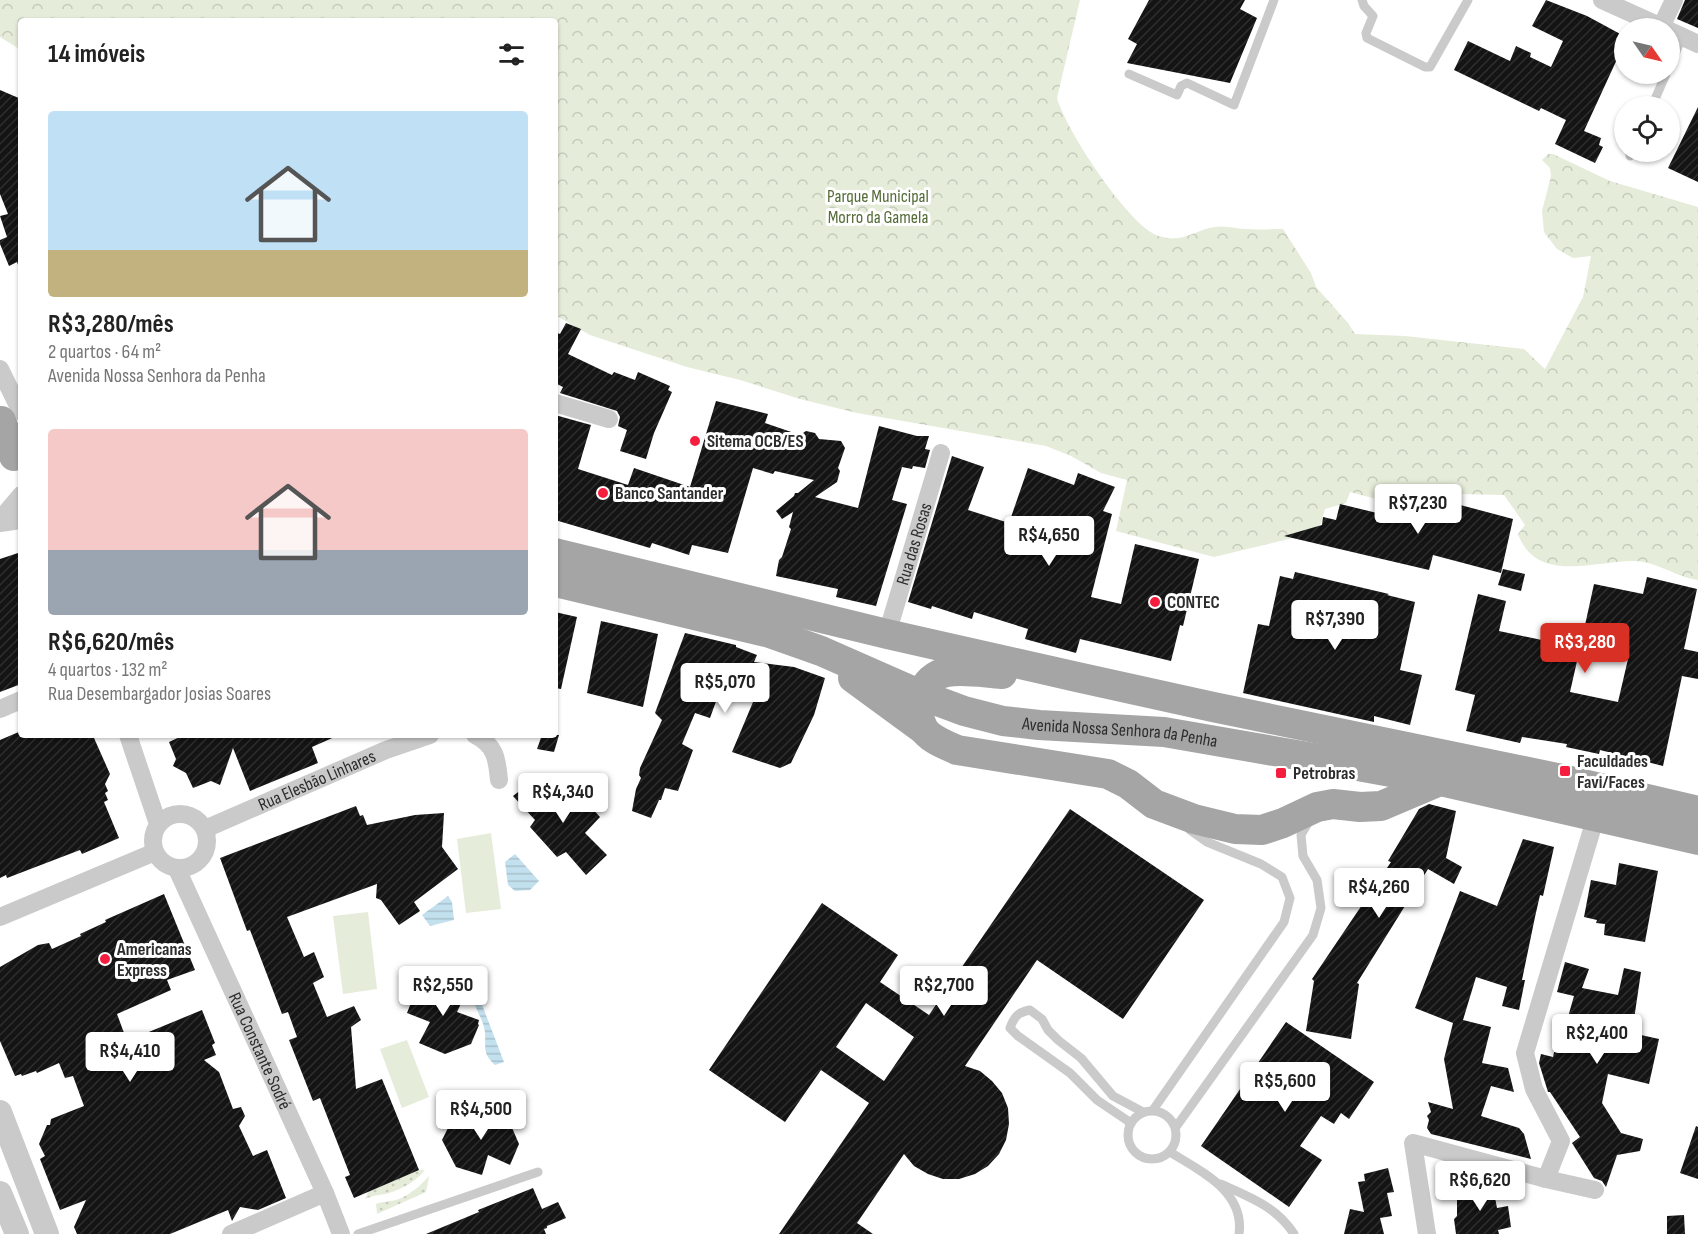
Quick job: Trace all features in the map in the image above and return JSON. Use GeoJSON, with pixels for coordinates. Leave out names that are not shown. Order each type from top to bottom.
{"type":"FeatureCollection","features":[{"type":"Feature","properties":{"kind":"main road"},"geometry":{"type":"LineString","coordinates":[[9,418],[14,460]]}},
{"type":"Feature","properties":{"kind":"main road","name":"Avenida Nossa Senhora da Penha"},"geometry":{"type":"LineString","coordinates":[[558,554],[887,634],[1077,677],[1562,779],[1698,811]]}},
{"type":"Feature","properties":{"kind":"main road","name":"Avenida Nossa Senhora da Penha"},"geometry":{"type":"LineString","coordinates":[[558,583],[770,633],[821,651],[921,695],[964,711],[1003,721],[1164,732],[1440,781],[1698,840]]}},
{"type":"Feature","properties":{"kind":"main road"},"geometry":{"type":"LineString","coordinates":[[821,651],[865,688],[939,742],[957,750],[1108,774],[1128,784],[1154,804],[1194,819],[1235,829],[1262,830],[1317,807],[1334,804],[1360,807],[1381,806],[1440,781]]}},
{"type":"Feature","properties":{"kind":"main road"},"geometry":{"type":"LineString","coordinates":[[924,730],[919,711],[921,695],[933,679],[945,672],[1077,677]]}},
{"type":"Feature","properties":{"kind":"main road"},"geometry":{"type":"LineString","coordinates":[[1360,807],[1376,801],[1383,792],[1389,771],[1387,754],[1375,741]]}},
{"type":"Feature","properties":{"kind":"street"},"geometry":{"type":"LineString","coordinates":[[1602,0],[1641,18]]}},
{"type":"Feature","properties":{"kind":"street"},"geometry":{"type":"LineString","coordinates":[[1674,0],[1675,18]]}},
{"type":"Feature","properties":{"kind":"street"},"geometry":{"type":"LineString","coordinates":[[0,369],[9,418]]}},
{"type":"Feature","properties":{"kind":"street"},"geometry":{"type":"LineString","coordinates":[[558,404],[609,418]]}},
{"type":"Feature","properties":{"kind":"street","name":"Rua das Rosas"},"geometry":{"type":"LineString","coordinates":[[887,634],[941,453]]}},
{"type":"Feature","properties":{"kind":"street"},"geometry":{"type":"LineString","coordinates":[[0,516],[5,514],[18,499]]}},
{"type":"Feature","properties":{"kind":"street"},"geometry":{"type":"LineString","coordinates":[[0,523],[18,520]]}},
{"type":"Feature","properties":{"kind":"street"},"geometry":{"type":"LineString","coordinates":[[0,709],[18,701]]}},
{"type":"Feature","properties":{"kind":"street"},"geometry":{"type":"LineString","coordinates":[[129,738],[158,824]]}},
{"type":"Feature","properties":{"kind":"street","name":"Rua Elesbão Linhares"},"geometry":{"type":"LineString","coordinates":[[205,829],[386,750],[421,738]]}},
{"type":"Feature","properties":{"kind":"street"},"geometry":{"type":"LineString","coordinates":[[480,738],[486,741],[497,758],[499,780]]}},
{"type":"Feature","properties":{"kind":"street"},"geometry":{"type":"LineString","coordinates":[[177,813],[189,815],[198,820],[205,829],[208,843],[203,857],[191,867],[177,869],[167,866],[155,852],[154,833],[158,824],[167,817],[177,813]]}},
{"type":"Feature","properties":{"kind":"street"},"geometry":{"type":"LineString","coordinates":[[1546,1179],[1561,1141],[1534,1089],[1525,1053],[1596,816]]}},
{"type":"Feature","properties":{"kind":"street"},"geometry":{"type":"LineString","coordinates":[[0,917],[155,852]]}},
{"type":"Feature","properties":{"kind":"street","name":"Rua Constante Sodré"},"geometry":{"type":"LineString","coordinates":[[177,869],[325,1193],[341,1234]]}},
{"type":"Feature","properties":{"kind":"street"},"geometry":{"type":"LineString","coordinates":[[0,1112],[47,1234]]}},
{"type":"Feature","properties":{"kind":"street"},"geometry":{"type":"LineString","coordinates":[[1427,1234],[1413,1143],[1595,1190]]}},
{"type":"Feature","properties":{"kind":"street"},"geometry":{"type":"LineString","coordinates":[[0,1193],[16,1234]]}},
{"type":"Feature","properties":{"kind":"street"},"geometry":{"type":"LineString","coordinates":[[231,1234],[325,1193]]}},
{"type":"Feature","properties":{"kind":"lane"},"geometry":{"type":"LineString","coordinates":[[1129,74],[1177,95],[1181,86],[1187,83],[1234,105],[1274,0]]}},
{"type":"Feature","properties":{"kind":"lane"},"geometry":{"type":"LineString","coordinates":[[1362,0],[1373,16],[1366,33],[1367,38],[1416,63],[1430,67],[1468,0]]}},
{"type":"Feature","properties":{"kind":"lane"},"geometry":{"type":"LineString","coordinates":[[1154,804],[1207,842],[1261,864],[1282,877],[1290,898],[1284,922],[1154,1110]]}},
{"type":"Feature","properties":{"kind":"lane"},"geometry":{"type":"LineString","coordinates":[[1176,1126],[1313,935],[1321,908],[1317,880],[1303,856],[1301,835],[1317,807]]}},
{"type":"Feature","properties":{"kind":"lane"},"geometry":{"type":"LineString","coordinates":[[1131,1123],[1097,1100],[1070,1073],[1017,1036],[1010,1028],[1013,1019],[1021,1011],[1030,1010],[1042,1019],[1048,1030],[1058,1040],[1081,1058],[1113,1096],[1143,1112]]}},
{"type":"Feature","properties":{"kind":"lane"},"geometry":{"type":"LineString","coordinates":[[1154,1110],[1163,1112],[1171,1118],[1176,1126],[1177,1136],[1170,1152],[1160,1158],[1150,1159],[1139,1156],[1131,1148],[1128,1138],[1134,1118],[1143,1112],[1154,1110]]}},
{"type":"Feature","properties":{"kind":"lane"},"geometry":{"type":"LineString","coordinates":[[1170,1152],[1220,1184],[1261,1202],[1276,1212],[1294,1234]]}},
{"type":"Feature","properties":{"kind":"lane"},"geometry":{"type":"LineString","coordinates":[[358,1234],[538,1172]]}},
{"type":"Feature","properties":{"kind":"lane"},"geometry":{"type":"LineString","coordinates":[[1220,1184],[1234,1202],[1239,1234]]}},
{"type":"Feature","properties":{"kind":"green space","name":"Parque Municipal Morro da Gamela"},"geometry":{"type":"Polygon","coordinates":[[[0,0],[1080,0],[1057,98],[1084,151],[1112,192],[1142,225],[1155,235],[1167,238],[1186,236],[1219,227],[1283,229],[1311,273],[1316,287],[1355,334],[1405,336],[1524,349],[1545,369],[1583,297],[1591,256],[1573,258],[1557,249],[1544,232],[1542,211],[1551,176],[1550,168],[1542,160],[1548,154],[1553,154],[1610,181],[1698,207],[1698,580],[1643,562],[1569,566],[1553,565],[1539,560],[1527,550],[1518,534],[1525,525],[1504,495],[1417,493],[1394,501],[1350,492],[1346,503],[1325,509],[1318,532],[1214,557],[1116,531],[1127,480],[1101,473],[1071,456],[1046,446],[857,413],[687,367],[590,335],[558,317],[558,18],[18,18],[18,48],[0,37],[0,0]]]}},
{"type":"Feature","properties":{"kind":"green space"},"geometry":{"type":"Polygon","coordinates":[[[491,833],[501,909],[466,913],[457,839],[491,833]]]}},
{"type":"Feature","properties":{"kind":"green space"},"geometry":{"type":"Polygon","coordinates":[[[368,912],[377,989],[343,994],[333,916],[368,912]]]}},
{"type":"Feature","properties":{"kind":"green space"},"geometry":{"type":"Polygon","coordinates":[[[407,1040],[429,1097],[402,1108],[380,1049],[407,1040]]]}},
{"type":"Feature","properties":{"kind":"green space"},"geometry":{"type":"Polygon","coordinates":[[[425,1170],[413,1181],[399,1189],[365,1199],[375,1176],[384,1172],[425,1170]]]}},
{"type":"Feature","properties":{"kind":"green space"},"geometry":{"type":"Polygon","coordinates":[[[429,1176],[426,1192],[377,1214],[376,1204],[405,1196],[429,1176]]]}},
{"type":"Feature","properties":{"kind":"water"},"geometry":{"type":"Polygon","coordinates":[[[515,854],[539,881],[530,890],[515,891],[508,885],[505,862],[515,854]]]}},
{"type":"Feature","properties":{"kind":"water"},"geometry":{"type":"Polygon","coordinates":[[[448,896],[452,902],[454,920],[430,926],[422,915],[448,896]]]}},
{"type":"Feature","properties":{"kind":"water"},"geometry":{"type":"Polygon","coordinates":[[[481,1002],[504,1062],[495,1065],[486,1054],[485,1030],[475,1005],[481,1002]]]}},
{"type":"Feature","properties":{"kind":"building"},"geometry":{"type":"Polygon","coordinates":[[[1149,0],[1245,0],[1240,9],[1257,18],[1230,83],[1127,63],[1137,44],[1128,39],[1149,0]]]}},
{"type":"Feature","properties":{"kind":"building"},"geometry":{"type":"Polygon","coordinates":[[[1546,0],[1587,16],[1614,31],[1614,66],[1584,131],[1601,138],[1599,145],[1603,147],[1595,163],[1555,144],[1566,120],[1541,108],[1539,111],[1454,70],[1468,41],[1510,61],[1516,46],[1531,53],[1530,57],[1551,67],[1563,41],[1532,26],[1546,0]]]}},
{"type":"Feature","properties":{"kind":"building"},"geometry":{"type":"Polygon","coordinates":[[[1685,0],[1698,0],[1698,28],[1677,18],[1685,0]]]}},
{"type":"Feature","properties":{"kind":"building"},"geometry":{"type":"Polygon","coordinates":[[[0,90],[18,98],[18,265],[17,262],[9,266],[0,244],[0,240],[7,237],[0,216],[8,214],[0,194],[0,90]]]}},
{"type":"Feature","properties":{"kind":"building"},"geometry":{"type":"Polygon","coordinates":[[[1698,107],[1698,182],[1668,168],[1671,162],[1680,162],[1680,144],[1698,107]]]}},
{"type":"Feature","properties":{"kind":"building"},"geometry":{"type":"Polygon","coordinates":[[[566,323],[581,329],[568,354],[612,375],[614,372],[635,380],[638,372],[670,386],[668,390],[672,392],[654,433],[646,459],[620,451],[627,430],[618,426],[620,417],[617,411],[560,393],[563,387],[558,384],[558,333],[560,334],[566,323]]]}},
{"type":"Feature","properties":{"kind":"building"},"geometry":{"type":"Polygon","coordinates":[[[716,401],[768,414],[765,423],[800,435],[806,431],[815,433],[819,439],[841,441],[845,448],[838,468],[840,471],[837,482],[815,497],[858,508],[879,426],[917,436],[929,436],[925,449],[930,450],[925,468],[902,467],[892,500],[907,504],[876,606],[836,597],[838,589],[776,576],[779,560],[791,529],[789,527],[793,512],[782,519],[776,511],[795,493],[814,480],[775,471],[773,474],[753,468],[728,553],[692,545],[689,555],[652,543],[650,548],[558,521],[558,416],[591,425],[578,469],[628,485],[634,468],[690,487],[716,401]]]}},
{"type":"Feature","properties":{"kind":"building"},"geometry":{"type":"Polygon","coordinates":[[[952,456],[984,467],[968,510],[1009,523],[1028,468],[1074,485],[1078,473],[1115,487],[1103,511],[1112,514],[1091,597],[1121,604],[1135,544],[1199,559],[1183,626],[1180,625],[1171,661],[1080,639],[1076,653],[1025,639],[1028,629],[974,612],[972,619],[932,606],[931,609],[908,602],[952,456]]]}},
{"type":"Feature","properties":{"kind":"building"},"geometry":{"type":"Polygon","coordinates":[[[1419,494],[1513,519],[1501,573],[1433,555],[1429,570],[1284,536],[1322,525],[1323,517],[1336,520],[1340,504],[1410,521],[1419,494]]]}},
{"type":"Feature","properties":{"kind":"building"},"geometry":{"type":"Polygon","coordinates":[[[18,553],[18,685],[0,692],[0,559],[18,553]]]}},
{"type":"Feature","properties":{"kind":"building"},"geometry":{"type":"Polygon","coordinates":[[[1503,569],[1525,574],[1521,591],[1498,585],[1503,569]]]}},
{"type":"Feature","properties":{"kind":"building"},"geometry":{"type":"Polygon","coordinates":[[[1295,572],[1415,602],[1400,670],[1422,675],[1410,725],[1374,716],[1374,722],[1243,693],[1258,624],[1269,626],[1280,576],[1293,579],[1295,572]]]}},
{"type":"Feature","properties":{"kind":"building"},"geometry":{"type":"Polygon","coordinates":[[[1647,577],[1697,589],[1684,649],[1698,652],[1698,679],[1682,676],[1663,766],[1600,750],[1599,754],[1566,747],[1567,744],[1522,737],[1520,743],[1466,731],[1475,695],[1455,690],[1478,594],[1506,601],[1499,631],[1580,648],[1594,584],[1643,594],[1647,577]],[[1580,648],[1570,692],[1618,702],[1628,659],[1580,648]]]}},
{"type":"Feature","properties":{"kind":"building"},"geometry":{"type":"Polygon","coordinates":[[[558,613],[577,617],[561,689],[558,688],[558,613]]]}},
{"type":"Feature","properties":{"kind":"building"},"geometry":{"type":"Polygon","coordinates":[[[601,621],[658,634],[643,707],[587,693],[601,621]]]}},
{"type":"Feature","properties":{"kind":"building"},"geometry":{"type":"Polygon","coordinates":[[[685,633],[736,645],[736,647],[757,655],[754,662],[794,667],[825,678],[814,715],[791,763],[780,768],[732,752],[764,676],[730,663],[710,718],[695,713],[682,744],[693,750],[678,791],[665,788],[651,818],[632,811],[636,789],[641,778],[640,768],[662,720],[655,713],[685,633]]]}},
{"type":"Feature","properties":{"kind":"building"},"geometry":{"type":"Polygon","coordinates":[[[18,732],[18,738],[94,738],[110,774],[105,784],[108,800],[104,802],[119,838],[82,854],[80,850],[7,878],[6,875],[0,878],[0,740],[18,732]]]}},
{"type":"Feature","properties":{"kind":"building"},"geometry":{"type":"Polygon","coordinates":[[[559,735],[554,752],[537,749],[541,738],[558,738],[559,735]]]}},
{"type":"Feature","properties":{"kind":"building"},"geometry":{"type":"Polygon","coordinates":[[[178,738],[332,738],[312,747],[318,763],[250,791],[233,748],[220,785],[211,781],[193,788],[186,773],[173,766],[176,759],[169,742],[178,738]]]}},
{"type":"Feature","properties":{"kind":"building"},"geometry":{"type":"Polygon","coordinates":[[[535,779],[555,802],[572,786],[600,817],[585,833],[607,855],[586,875],[566,852],[557,857],[530,827],[535,820],[513,796],[535,779]]]}},
{"type":"Feature","properties":{"kind":"building"},"geometry":{"type":"Polygon","coordinates":[[[1429,804],[1456,811],[1446,858],[1462,867],[1454,884],[1428,869],[1357,983],[1359,984],[1351,1039],[1306,1031],[1314,981],[1312,979],[1391,862],[1388,861],[1419,809],[1429,804]]]}},
{"type":"Feature","properties":{"kind":"building"},"geometry":{"type":"Polygon","coordinates":[[[356,806],[367,825],[415,815],[444,813],[442,847],[458,869],[414,902],[420,911],[399,925],[381,900],[376,898],[377,884],[287,917],[304,957],[314,952],[324,977],[313,983],[327,1017],[354,1006],[361,1020],[351,1027],[356,1089],[382,1079],[419,1170],[354,1198],[345,1177],[350,1175],[320,1098],[313,1101],[289,1040],[297,1037],[288,1012],[282,1014],[250,930],[247,931],[220,858],[356,806]]]}},
{"type":"Feature","properties":{"kind":"building"},"geometry":{"type":"Polygon","coordinates":[[[1070,809],[1204,900],[1123,1019],[1037,960],[965,1066],[980,1071],[992,1081],[1002,1093],[1008,1108],[1009,1124],[1006,1140],[999,1154],[988,1166],[975,1174],[959,1179],[943,1179],[914,1166],[904,1154],[857,1223],[873,1234],[779,1234],[869,1103],[821,1070],[785,1122],[709,1070],[822,903],[898,955],[880,982],[929,1015],[1070,809]],[[866,1003],[836,1047],[884,1081],[914,1037],[866,1003]]]}},
{"type":"Feature","properties":{"kind":"building"},"geometry":{"type":"Polygon","coordinates":[[[1523,839],[1554,847],[1543,896],[1540,895],[1535,917],[1522,980],[1525,980],[1519,1010],[1502,1006],[1507,987],[1476,977],[1463,1020],[1491,1027],[1482,1063],[1508,1068],[1514,1092],[1491,1086],[1481,1116],[1519,1128],[1524,1134],[1531,1159],[1431,1134],[1427,1128],[1429,1120],[1427,1116],[1431,1112],[1428,1102],[1453,1109],[1444,1059],[1453,1023],[1415,1008],[1460,891],[1497,906],[1523,839]]]}},
{"type":"Feature","properties":{"kind":"building"},"geometry":{"type":"Polygon","coordinates":[[[1619,863],[1658,871],[1645,942],[1604,935],[1605,924],[1596,923],[1597,920],[1584,917],[1591,880],[1616,885],[1619,863]]]}},
{"type":"Feature","properties":{"kind":"building"},"geometry":{"type":"Polygon","coordinates":[[[164,894],[195,970],[167,980],[171,990],[117,1014],[127,1041],[202,1010],[215,1043],[212,1045],[216,1055],[204,1060],[219,1072],[233,1109],[241,1107],[245,1116],[239,1126],[253,1156],[267,1150],[286,1198],[258,1210],[240,1207],[232,1221],[228,1210],[170,1234],[77,1234],[74,1227],[86,1200],[60,1210],[40,1159],[45,1156],[39,1144],[51,1119],[84,1106],[73,1076],[65,1078],[59,1063],[37,1073],[36,1071],[15,1076],[0,1041],[0,967],[38,945],[49,943],[52,949],[81,936],[80,934],[106,922],[105,920],[164,894]]]}},
{"type":"Feature","properties":{"kind":"building"},"geometry":{"type":"Polygon","coordinates":[[[1565,962],[1589,969],[1582,988],[1618,995],[1624,968],[1641,972],[1632,1033],[1659,1039],[1649,1084],[1608,1074],[1602,1103],[1621,1133],[1643,1139],[1640,1151],[1617,1155],[1606,1187],[1602,1181],[1594,1178],[1572,1143],[1580,1137],[1548,1092],[1539,1063],[1541,1054],[1553,1057],[1561,1023],[1566,1024],[1574,996],[1557,992],[1565,962]]]}},
{"type":"Feature","properties":{"kind":"building"},"geometry":{"type":"Polygon","coordinates":[[[443,979],[467,991],[457,1012],[479,1020],[471,1044],[445,1054],[419,1043],[430,1022],[407,1013],[416,990],[443,979]]]}},
{"type":"Feature","properties":{"kind":"building"},"geometry":{"type":"Polygon","coordinates":[[[1286,1022],[1374,1082],[1349,1119],[1341,1113],[1334,1124],[1321,1116],[1300,1146],[1322,1160],[1289,1207],[1201,1146],[1286,1022]]]}},
{"type":"Feature","properties":{"kind":"building"},"geometry":{"type":"Polygon","coordinates":[[[484,1106],[506,1114],[519,1144],[510,1165],[488,1155],[482,1175],[456,1167],[442,1140],[454,1116],[466,1122],[477,1119],[484,1106]]]}},
{"type":"Feature","properties":{"kind":"building"},"geometry":{"type":"Polygon","coordinates":[[[1696,1126],[1698,1127],[1698,1179],[1680,1173],[1696,1126]]]}},
{"type":"Feature","properties":{"kind":"building"},"geometry":{"type":"Polygon","coordinates":[[[1388,1168],[1394,1192],[1387,1193],[1392,1216],[1380,1218],[1384,1234],[1344,1234],[1350,1209],[1364,1212],[1358,1182],[1365,1181],[1364,1174],[1388,1168]]]}},
{"type":"Feature","properties":{"kind":"building"},"geometry":{"type":"Polygon","coordinates":[[[1492,1182],[1497,1208],[1508,1206],[1511,1227],[1498,1230],[1499,1234],[1456,1234],[1454,1219],[1457,1216],[1457,1190],[1492,1182]]]}},
{"type":"Feature","properties":{"kind":"building"},"geometry":{"type":"Polygon","coordinates":[[[533,1188],[542,1209],[558,1202],[566,1218],[547,1226],[544,1229],[546,1234],[426,1234],[479,1212],[478,1210],[533,1188]]]}},
{"type":"Feature","properties":{"kind":"building"},"geometry":{"type":"Polygon","coordinates":[[[1684,1215],[1685,1234],[1667,1234],[1667,1216],[1684,1215]]]}},
{"type":"Feature","properties":{"kind":"place","name":"Sitema OCB/ES"},"geometry":{"type":"Point","coordinates":[695,441]}},
{"type":"Feature","properties":{"kind":"place","name":"Banco Santander"},"geometry":{"type":"Point","coordinates":[603,493]}},
{"type":"Feature","properties":{"kind":"place","name":"CONTEC"},"geometry":{"type":"Point","coordinates":[1155,602]}},
{"type":"Feature","properties":{"kind":"place","name":"Faculdades Favi/Faces"},"geometry":{"type":"Point","coordinates":[1565,771]}},
{"type":"Feature","properties":{"kind":"place","name":"Petrobras"},"geometry":{"type":"Point","coordinates":[1281,773]}},
{"type":"Feature","properties":{"kind":"place","name":"Americanas Express"},"geometry":{"type":"Point","coordinates":[105,959]}}]}
